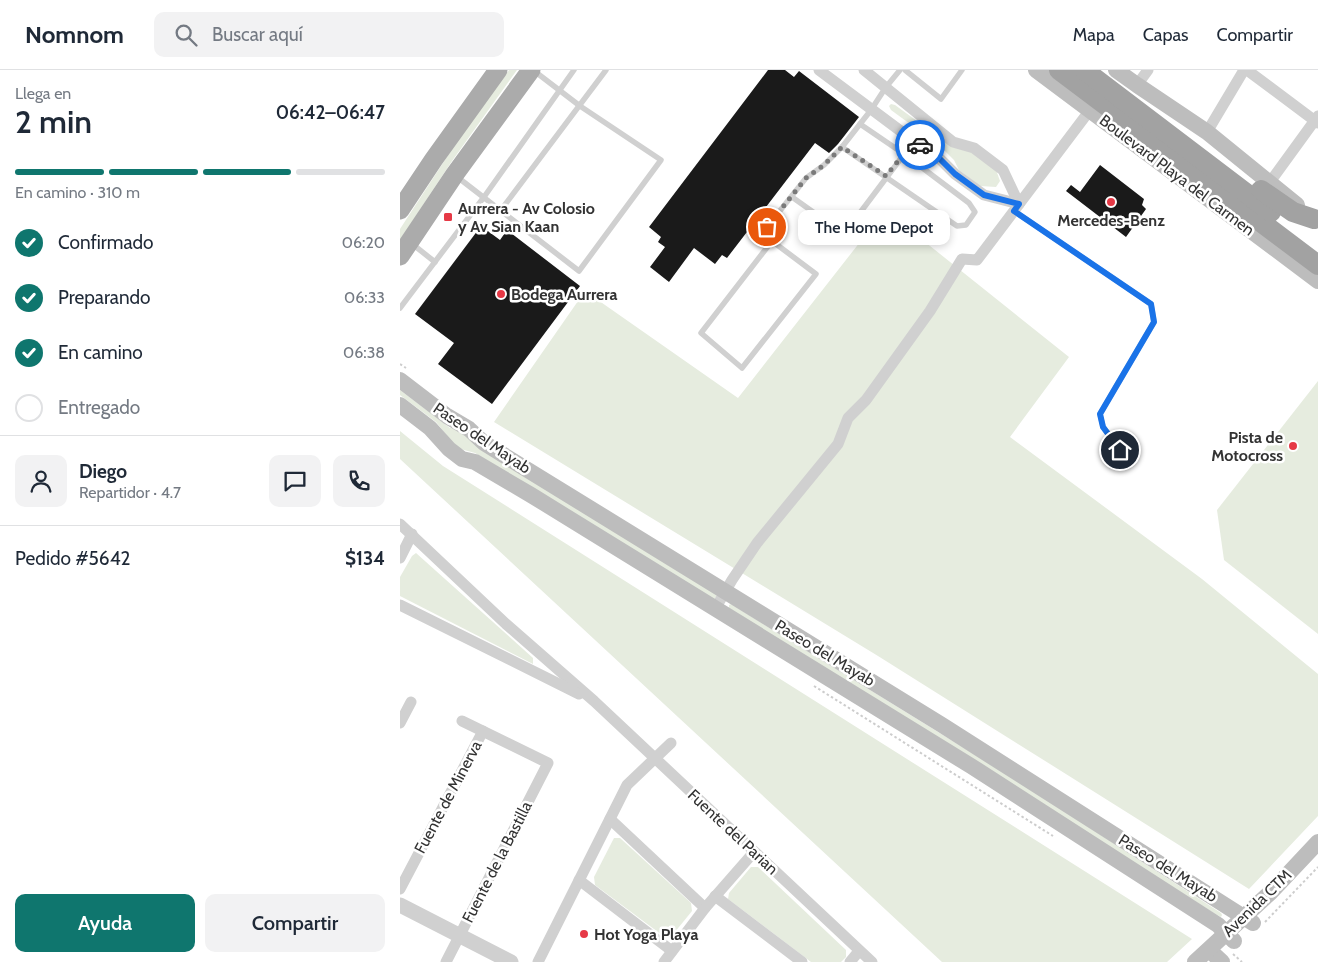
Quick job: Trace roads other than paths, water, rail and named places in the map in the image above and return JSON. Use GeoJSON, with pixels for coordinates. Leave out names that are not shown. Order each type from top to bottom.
{"type":"FeatureCollection","features":[{"type":"Feature","properties":{"kind":"highway"},"geometry":{"type":"LineString","coordinates":[[1053,70],[1065,82],[1110,116],[1234,217]]}},
{"type":"Feature","properties":{"kind":"highway"},"geometry":{"type":"LineString","coordinates":[[1059,70],[1318,264]]}},
{"type":"Feature","properties":{"kind":"highway"},"geometry":{"type":"LineString","coordinates":[[1084,70],[1318,248]]}},
{"type":"Feature","properties":{"kind":"highway"},"geometry":{"type":"LineString","coordinates":[[1095,70],[1203,139],[1251,184],[1293,212],[1316,220]]}},
{"type":"Feature","properties":{"kind":"main road"},"geometry":{"type":"LineString","coordinates":[[400,210],[498,70]]}},
{"type":"Feature","properties":{"kind":"main road"},"geometry":{"type":"LineString","coordinates":[[405,249],[455,174],[531,70]]}},
{"type":"Feature","properties":{"kind":"main road","name":"Boulevard Playa del Carmen"},"geometry":{"type":"LineString","coordinates":[[1036,70],[1318,281]]}},
{"type":"Feature","properties":{"kind":"main road"},"geometry":{"type":"LineString","coordinates":[[1116,70],[1203,139],[1270,182],[1316,220]]}},
{"type":"Feature","properties":{"kind":"main road","name":"Paseo del Mayab"},"geometry":{"type":"LineString","coordinates":[[400,380],[447,416],[469,429],[484,443],[942,725],[1252,922]]}},
{"type":"Feature","properties":{"kind":"main road","name":"Paseo del Mayab"},"geometry":{"type":"LineString","coordinates":[[400,405],[430,428],[449,449],[462,459],[474,462],[523,490],[715,608],[971,766],[1218,925],[1221,951]]}},
{"type":"Feature","properties":{"kind":"main road","name":"Avenida CTM"},"geometry":{"type":"LineString","coordinates":[[1252,922],[1271,892],[1318,842]]}},
{"type":"Feature","properties":{"kind":"main road","name":"Avenida CTM"},"geometry":{"type":"LineString","coordinates":[[1195,962],[1221,951],[1304,873],[1318,857]]}},
{"type":"Feature","properties":{"kind":"street"},"geometry":{"type":"LineString","coordinates":[[819,70],[940,159],[955,174],[984,195],[1017,208]]}},
{"type":"Feature","properties":{"kind":"street"},"geometry":{"type":"LineString","coordinates":[[864,70],[953,142],[974,148],[1003,170],[1017,208]]}},
{"type":"Feature","properties":{"kind":"street"},"geometry":{"type":"LineString","coordinates":[[1137,85],[1148,70]]}},
{"type":"Feature","properties":{"kind":"street"},"geometry":{"type":"LineString","coordinates":[[1203,139],[1246,70],[1317,120],[1270,182]]}},
{"type":"Feature","properties":{"kind":"street"},"geometry":{"type":"LineString","coordinates":[[715,608],[757,542],[838,444],[848,418],[866,400],[930,310],[962,259],[977,260],[1090,110]]}},
{"type":"Feature","properties":{"kind":"street","name":"Fuente del Parian"},"geometry":{"type":"LineString","coordinates":[[400,524],[506,624],[594,701],[872,962]]}},
{"type":"Feature","properties":{"kind":"street"},"geometry":{"type":"LineString","coordinates":[[400,558],[412,534]]}},
{"type":"Feature","properties":{"kind":"street","name":"Fuente del Parian"},"geometry":{"type":"LineString","coordinates":[[400,605],[594,701]]}},
{"type":"Feature","properties":{"kind":"street"},"geometry":{"type":"LineString","coordinates":[[400,724],[411,702]]}},
{"type":"Feature","properties":{"kind":"street"},"geometry":{"type":"LineString","coordinates":[[462,721],[483,731]]}},
{"type":"Feature","properties":{"kind":"street","name":"Fuente de la Bastilla"},"geometry":{"type":"LineString","coordinates":[[446,962],[548,762],[483,731]]}},
{"type":"Feature","properties":{"kind":"street","name":"Fuente de Minerva"},"geometry":{"type":"LineString","coordinates":[[400,889],[483,731]]}},
{"type":"Feature","properties":{"kind":"street"},"geometry":{"type":"LineString","coordinates":[[538,962],[627,785],[671,743]]}},
{"type":"Feature","properties":{"kind":"street"},"geometry":{"type":"LineString","coordinates":[[610,820],[705,908]]}},
{"type":"Feature","properties":{"kind":"street"},"geometry":{"type":"LineString","coordinates":[[664,962],[705,908],[754,852]]}},
{"type":"Feature","properties":{"kind":"street"},"geometry":{"type":"LineString","coordinates":[[579,880],[672,951]]}},
{"type":"Feature","properties":{"kind":"street"},"geometry":{"type":"LineString","coordinates":[[715,896],[802,962]]}},
{"type":"Feature","properties":{"kind":"street"},"geometry":{"type":"LineString","coordinates":[[400,905],[510,962]]}},
{"type":"Feature","properties":{"kind":"street"},"geometry":{"type":"LineString","coordinates":[[850,962],[859,951]]}},
{"type":"Feature","properties":{"kind":"lane"},"geometry":{"type":"LineString","coordinates":[[455,174],[579,271],[661,160],[580,106],[531,70]]}},
{"type":"Feature","properties":{"kind":"lane"},"geometry":{"type":"LineString","coordinates":[[400,308],[484,197],[574,70]]}},
{"type":"Feature","properties":{"kind":"lane"},"geometry":{"type":"LineString","coordinates":[[501,210],[606,70]]}},
{"type":"Feature","properties":{"kind":"lane"},"geometry":{"type":"LineString","coordinates":[[772,241],[701,333],[742,368],[816,274],[772,241],[767,227],[806,178],[824,165],[842,147],[872,110],[886,87],[900,70]]}},
{"type":"Feature","properties":{"kind":"lane"},"geometry":{"type":"LineString","coordinates":[[905,70],[941,99],[962,70]]}},
{"type":"Feature","properties":{"kind":"lane"},"geometry":{"type":"LineString","coordinates":[[842,147],[957,226],[966,225],[974,212],[969,203],[904,154],[860,124]]}},
{"type":"Feature","properties":{"kind":"lane"},"geometry":{"type":"LineString","coordinates":[[792,197],[844,234],[914,141]]}},
{"type":"Feature","properties":{"kind":"lane"},"geometry":{"type":"LineString","coordinates":[[1017,208],[1151,304],[1154,322],[1100,414],[1103,427],[1129,461]]}},
{"type":"Feature","properties":{"kind":"lane"},"geometry":{"type":"LineString","coordinates":[[405,249],[435,262]]}},
{"type":"Feature","properties":{"kind":"place","name":"Mercedes-Benz"},"geometry":{"type":"Point","coordinates":[1111,202]}},
{"type":"Feature","properties":{"kind":"place","name":"Aurrera - Av Colosio y Av Sian Kaan"},"geometry":{"type":"Point","coordinates":[448,217]}},
{"type":"Feature","properties":{"kind":"place","name":"The Home Depot"},"geometry":{"type":"Point","coordinates":[767,227]}},
{"type":"Feature","properties":{"kind":"place","name":"Bodega Aurrera"},"geometry":{"type":"Point","coordinates":[501,294]}},
{"type":"Feature","properties":{"kind":"place","name":"Pista de Motocross"},"geometry":{"type":"Point","coordinates":[1293,446]}},
{"type":"Feature","properties":{"kind":"place","name":"Hot Yoga Playa"},"geometry":{"type":"Point","coordinates":[584,934]}}]}
